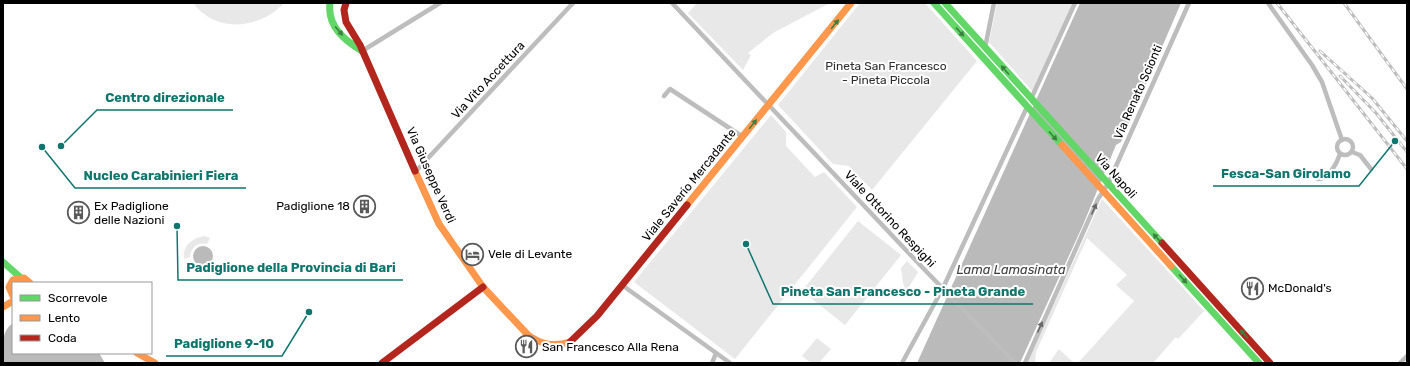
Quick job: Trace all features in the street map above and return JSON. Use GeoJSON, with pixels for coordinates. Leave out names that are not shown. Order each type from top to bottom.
{"type":"FeatureCollection","features":[{"type":"Feature","properties":{"kind":"main road","name":"Via Giuseppe Verdi"},"geometry":{"type":"LineString","coordinates":[[330,3],[328,9],[331,22],[340,33],[362,51]]}},
{"type":"Feature","properties":{"kind":"main road","name":"Viale Saverio Mercadante"},"geometry":{"type":"LineString","coordinates":[[528,335],[536,341],[551,346],[565,344],[573,340],[597,316],[852,3]]}},
{"type":"Feature","properties":{"kind":"main road","name":"Via Napoli"},"geometry":{"type":"LineString","coordinates":[[934,3],[1259,363]]}},
{"type":"Feature","properties":{"kind":"main road","name":"Via Napoli"},"geometry":{"type":"LineString","coordinates":[[945,3],[1270,363]]}},
{"type":"Feature","properties":{"kind":"main road","name":"Via Giuseppe Verdi"},"geometry":{"type":"LineString","coordinates":[[345,5],[343,16],[345,21],[361,44],[362,51],[439,224],[483,287],[528,335]]}},
{"type":"Feature","properties":{"kind":"main road"},"geometry":{"type":"LineString","coordinates":[[3,262],[20,277],[26,278],[29,282]]}},
{"type":"Feature","properties":{"kind":"main road"},"geometry":{"type":"LineString","coordinates":[[3,262],[9,274],[11,283],[10,291],[12,294]]}},
{"type":"Feature","properties":{"kind":"main road"},"geometry":{"type":"LineString","coordinates":[[11,283],[16,278],[20,277]]}},
{"type":"Feature","properties":{"kind":"main road"},"geometry":{"type":"LineString","coordinates":[[382,363],[483,287]]}},
{"type":"Feature","properties":{"kind":"main road"},"geometry":{"type":"LineString","coordinates":[[3,307],[12,302]]}},
{"type":"Feature","properties":{"kind":"main road"},"geometry":{"type":"LineString","coordinates":[[139,354],[155,363]]}},
{"type":"Feature","properties":{"kind":"street"},"geometry":{"type":"LineString","coordinates":[[362,51],[440,3]]}},
{"type":"Feature","properties":{"kind":"street","name":"Via Vito Accettura"},"geometry":{"type":"LineString","coordinates":[[416,171],[573,3]]}},
{"type":"Feature","properties":{"kind":"street","name":"Viale Ottorino Respighi"},"geometry":{"type":"LineString","coordinates":[[672,3],[1015,363]]}},
{"type":"Feature","properties":{"kind":"street"},"geometry":{"type":"LineString","coordinates":[[985,48],[994,3]]}},
{"type":"Feature","properties":{"kind":"street"},"geometry":{"type":"LineString","coordinates":[[1032,99],[1075,3]]}},
{"type":"Feature","properties":{"kind":"street","name":"Via Renato Scionti"},"geometry":{"type":"LineString","coordinates":[[1025,363],[1102,190],[1189,3]]}},
{"type":"Feature","properties":{"kind":"street"},"geometry":{"type":"LineString","coordinates":[[1268,3],[1312,65],[1322,82],[1342,140]]}},
{"type":"Feature","properties":{"kind":"street"},"geometry":{"type":"LineString","coordinates":[[664,96],[670,89],[743,136]]}},
{"type":"Feature","properties":{"kind":"street"},"geometry":{"type":"LineString","coordinates":[[902,363],[944,289],[1027,107]]}},
{"type":"Feature","properties":{"kind":"street"},"geometry":{"type":"LineString","coordinates":[[1313,174],[1318,179],[1325,177],[1336,165],[1340,154],[1337,146],[1342,140],[1348,139],[1352,142],[1354,147],[1352,152],[1348,155],[1340,154]]}},
{"type":"Feature","properties":{"kind":"street"},"geometry":{"type":"LineString","coordinates":[[1352,152],[1360,155],[1371,169]]}},
{"type":"Feature","properties":{"kind":"street"},"geometry":{"type":"LineString","coordinates":[[622,285],[730,363]]}},
{"type":"Feature","properties":{"kind":"street"},"geometry":{"type":"LineString","coordinates":[[712,363],[716,353]]}},
{"type":"Feature","properties":{"kind":"street"},"geometry":{"type":"LineString","coordinates":[[1400,363],[1407,356]]}},
{"type":"Feature","properties":{"kind":"green space"},"geometry":{"type":"Polygon","coordinates":[[[193,3],[284,3],[274,12],[263,18],[251,23],[238,24],[214,20],[203,13],[193,3]]]}},
{"type":"Feature","properties":{"kind":"green space"},"geometry":{"type":"Polygon","coordinates":[[[697,3],[830,3],[773,33],[748,53],[751,55],[743,70],[688,13],[697,3]]]}},
{"type":"Feature","properties":{"kind":"green space","name":"Pineta San Francesco - Pineta Piccola"},"geometry":{"type":"Polygon","coordinates":[[[860,3],[925,3],[977,61],[872,190],[849,166],[833,164],[778,105],[860,3]]]}},
{"type":"Feature","properties":{"kind":"green space"},"geometry":{"type":"Polygon","coordinates":[[[997,3],[1073,3],[1033,92],[989,42],[997,3]]]}},
{"type":"Feature","properties":{"kind":"green space"},"geometry":{"type":"Polygon","coordinates":[[[771,115],[786,132],[786,146],[815,177],[824,172],[857,207],[735,359],[634,282],[771,115]]]}},
{"type":"Feature","properties":{"kind":"green space"},"geometry":{"type":"Polygon","coordinates":[[[1102,199],[1204,311],[1178,339],[1176,337],[1153,363],[1078,363],[1134,301],[1116,285],[1127,275],[1087,238],[1036,352],[1035,363],[1027,363],[1102,199]]]}},
{"type":"Feature","properties":{"kind":"green space"},"geometry":{"type":"Polygon","coordinates":[[[858,221],[901,255],[845,325],[802,291],[858,221]]]}},
{"type":"Feature","properties":{"kind":"green space"},"geometry":{"type":"Polygon","coordinates":[[[204,236],[210,238],[207,244],[195,246],[190,257],[184,259],[185,250],[189,243],[204,236]]]}},
{"type":"Feature","properties":{"kind":"green space"},"geometry":{"type":"Polygon","coordinates":[[[907,261],[918,272],[906,292],[901,268],[907,261]]]}},
{"type":"Feature","properties":{"kind":"green space"},"geometry":{"type":"Polygon","coordinates":[[[817,338],[831,349],[819,363],[811,363],[802,356],[817,338]]]}},
{"type":"Feature","properties":{"kind":"green space"},"geometry":{"type":"Polygon","coordinates":[[[1059,349],[1074,363],[1049,363],[1059,349]]]}},
{"type":"Feature","properties":{"kind":"water","name":"Lama Lamasinata"},"geometry":{"type":"Polygon","coordinates":[[[1080,3],[1181,3],[1121,142],[1116,145],[1083,225],[1020,363],[917,363],[1080,3]]]}},
{"type":"Feature","properties":{"kind":"water"},"geometry":{"type":"Polygon","coordinates":[[[203,246],[210,249],[213,256],[210,263],[203,266],[196,263],[193,256],[196,249],[203,246]]]}},
{"type":"Feature","properties":{"kind":"water"},"geometry":{"type":"Polygon","coordinates":[[[12,324],[12,354],[100,354],[105,363],[3,363],[3,341],[9,327],[12,324]]]}},
{"type":"Feature","properties":{"kind":"railway"},"geometry":{"type":"LineString","coordinates":[[1277,3],[1407,169]]}},
{"type":"Feature","properties":{"kind":"railway"},"geometry":{"type":"LineString","coordinates":[[1344,3],[1407,89]]}},
{"type":"Feature","properties":{"kind":"railway"},"geometry":{"type":"LineString","coordinates":[[1320,51],[1372,98],[1407,141]]}},
{"type":"Feature","properties":{"kind":"railway"},"geometry":{"type":"LineString","coordinates":[[1340,76],[1376,113],[1407,152]]}},
{"type":"Feature","properties":{"kind":"traffic: fast"},"geometry":{"type":"LineString","coordinates":[[330,3],[331,19],[338,32],[362,51]]}},
{"type":"Feature","properties":{"kind":"traffic: fast"},"geometry":{"type":"LineString","coordinates":[[934,3],[1062,145]]}},
{"type":"Feature","properties":{"kind":"traffic: fast"},"geometry":{"type":"LineString","coordinates":[[945,3],[1162,243]]}},
{"type":"Feature","properties":{"kind":"traffic: fast"},"geometry":{"type":"LineString","coordinates":[[3,262],[20,277]]}},
{"type":"Feature","properties":{"kind":"traffic: fast"},"geometry":{"type":"LineString","coordinates":[[1171,266],[1259,363]]}},
{"type":"Feature","properties":{"kind":"traffic: slow"},"geometry":{"type":"LineString","coordinates":[[687,205],[851,3]]}},
{"type":"Feature","properties":{"kind":"traffic: slow"},"geometry":{"type":"LineString","coordinates":[[1062,145],[1171,266]]}},
{"type":"Feature","properties":{"kind":"traffic: slow"},"geometry":{"type":"LineString","coordinates":[[415,171],[439,224],[483,287],[528,335],[538,341],[553,345],[570,342]]}},
{"type":"Feature","properties":{"kind":"traffic: slow"},"geometry":{"type":"LineString","coordinates":[[12,294],[9,287],[13,280],[24,278],[29,282]]}},
{"type":"Feature","properties":{"kind":"traffic: slow"},"geometry":{"type":"LineString","coordinates":[[3,307],[12,302]]}},
{"type":"Feature","properties":{"kind":"traffic: slow"},"geometry":{"type":"LineString","coordinates":[[139,354],[155,363]]}},
{"type":"Feature","properties":{"kind":"traffic: jam"},"geometry":{"type":"LineString","coordinates":[[346,3],[344,10],[346,22],[360,45],[415,171]]}},
{"type":"Feature","properties":{"kind":"traffic: jam"},"geometry":{"type":"LineString","coordinates":[[570,342],[597,316],[687,205]]}},
{"type":"Feature","properties":{"kind":"traffic: jam"},"geometry":{"type":"LineString","coordinates":[[1162,243],[1270,363]]}},
{"type":"Feature","properties":{"kind":"traffic: jam"},"geometry":{"type":"LineString","coordinates":[[382,363],[483,287]]}},
{"type":"Feature","properties":{"kind":"place","name":"Fesca-San Girolamo"},"geometry":{"type":"Point","coordinates":[1395,141]}},
{"type":"Feature","properties":{"kind":"place","name":"Centro direzionale"},"geometry":{"type":"Point","coordinates":[61,146]}},
{"type":"Feature","properties":{"kind":"place","name":"Nucleo Carabinieri Fiera"},"geometry":{"type":"Point","coordinates":[42,147]}},
{"type":"Feature","properties":{"kind":"place","name":"Padiglione 18"},"geometry":{"type":"Point","coordinates":[365,206]}},
{"type":"Feature","properties":{"kind":"place","name":"Ex Padiglione delle Nazioni"},"geometry":{"type":"Point","coordinates":[78,213]}},
{"type":"Feature","properties":{"kind":"place","name":"Padiglione della Provincia di Bari"},"geometry":{"type":"Point","coordinates":[177,226]}},
{"type":"Feature","properties":{"kind":"place","name":"Pineta San Francesco - Pineta Grande"},"geometry":{"type":"Point","coordinates":[746,244]}},
{"type":"Feature","properties":{"kind":"place","name":"Vele di Levante"},"geometry":{"type":"Point","coordinates":[472,254]}},
{"type":"Feature","properties":{"kind":"place","name":"McDonald's"},"geometry":{"type":"Point","coordinates":[1253,288]}},
{"type":"Feature","properties":{"kind":"place","name":"Padiglione 9-10"},"geometry":{"type":"Point","coordinates":[309,312]}},
{"type":"Feature","properties":{"kind":"place","name":"San Francesco Alla Rena"},"geometry":{"type":"Point","coordinates":[526,347]}}]}
